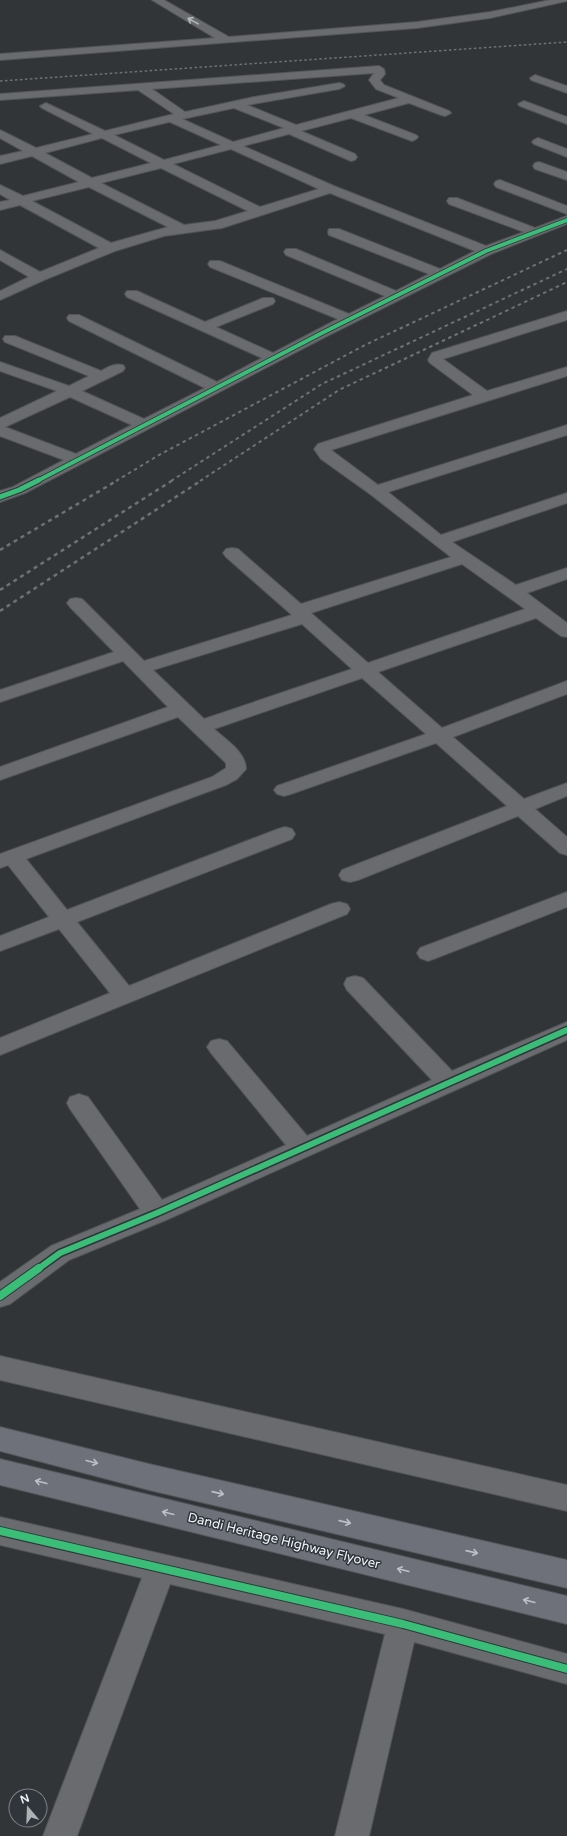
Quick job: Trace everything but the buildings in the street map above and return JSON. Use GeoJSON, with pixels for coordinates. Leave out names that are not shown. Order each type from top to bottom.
{"type":"FeatureCollection","features":[{"type":"Feature","properties":{"kind":"main road"},"geometry":{"type":"LineString","coordinates":[[0,1439],[149,1477],[567,1574]]}},
{"type":"Feature","properties":{"kind":"main road","name":"Dandi Heritage Highway Flyover"},"geometry":{"type":"LineString","coordinates":[[0,1472],[567,1610]]}},
{"type":"Feature","properties":{"kind":"street"},"geometry":{"type":"LineString","coordinates":[[157,0],[227,40]]}},
{"type":"Feature","properties":{"kind":"street"},"geometry":{"type":"LineString","coordinates":[[177,0],[244,38]]}},
{"type":"Feature","properties":{"kind":"street"},"geometry":{"type":"LineString","coordinates":[[0,57],[368,30],[454,21],[531,8],[563,0]]}},
{"type":"Feature","properties":{"kind":"street"},"geometry":{"type":"LineString","coordinates":[[0,97],[379,69],[380,74],[374,80],[300,91],[236,98],[184,116],[0,160]]}},
{"type":"Feature","properties":{"kind":"street"},"geometry":{"type":"LineString","coordinates":[[535,78],[567,90]]}},
{"type":"Feature","properties":{"kind":"street"},"geometry":{"type":"LineString","coordinates":[[374,80],[380,87],[444,113]]}},
{"type":"Feature","properties":{"kind":"street"},"geometry":{"type":"LineString","coordinates":[[214,81],[236,98],[292,129],[351,157]]}},
{"type":"Feature","properties":{"kind":"street"},"geometry":{"type":"LineString","coordinates":[[141,87],[184,116]]}},
{"type":"Feature","properties":{"kind":"street"},"geometry":{"type":"LineString","coordinates":[[300,91],[321,99]]}},
{"type":"Feature","properties":{"kind":"street"},"geometry":{"type":"LineString","coordinates":[[0,206],[292,129],[350,111],[410,99]]}},
{"type":"Feature","properties":{"kind":"street"},"geometry":{"type":"LineString","coordinates":[[524,104],[567,121]]}},
{"type":"Feature","properties":{"kind":"street"},"geometry":{"type":"LineString","coordinates":[[46,106],[260,212]]}},
{"type":"Feature","properties":{"kind":"street"},"geometry":{"type":"LineString","coordinates":[[350,111],[412,137]]}},
{"type":"Feature","properties":{"kind":"street"},"geometry":{"type":"LineString","coordinates":[[172,119],[330,189],[486,251]]}},
{"type":"Feature","properties":{"kind":"street"},"geometry":{"type":"LineString","coordinates":[[0,133],[91,183],[181,229]]}},
{"type":"Feature","properties":{"kind":"street"},"geometry":{"type":"LineString","coordinates":[[538,142],[567,153]]}},
{"type":"Feature","properties":{"kind":"street"},"geometry":{"type":"LineString","coordinates":[[540,166],[567,176]]}},
{"type":"Feature","properties":{"kind":"street"},"geometry":{"type":"LineString","coordinates":[[500,184],[567,210]]}},
{"type":"Feature","properties":{"kind":"street"},"geometry":{"type":"LineString","coordinates":[[0,189],[110,248]]}},
{"type":"Feature","properties":{"kind":"street"},"geometry":{"type":"LineString","coordinates":[[0,296],[39,277],[110,248],[162,232],[217,225],[330,189]]}},
{"type":"Feature","properties":{"kind":"street"},"geometry":{"type":"LineString","coordinates":[[453,201],[535,232]]}},
{"type":"Feature","properties":{"kind":"street"},"geometry":{"type":"LineString","coordinates":[[0,497],[11,494],[273,358],[486,251],[567,220]]}},
{"type":"Feature","properties":{"kind":"street"},"geometry":{"type":"LineString","coordinates":[[334,232],[441,274]]}},
{"type":"Feature","properties":{"kind":"street"},"geometry":{"type":"LineString","coordinates":[[291,252],[396,296]]}},
{"type":"Feature","properties":{"kind":"street"},"geometry":{"type":"LineString","coordinates":[[0,254],[39,277]]}},
{"type":"Feature","properties":{"kind":"street"},"geometry":{"type":"LineString","coordinates":[[215,264],[350,319]]}},
{"type":"Feature","properties":{"kind":"street"},"geometry":{"type":"LineString","coordinates":[[132,294],[273,358]]}},
{"type":"Feature","properties":{"kind":"street"},"geometry":{"type":"LineString","coordinates":[[204,327],[268,301]]}},
{"type":"Feature","properties":{"kind":"street"},"geometry":{"type":"LineString","coordinates":[[484,396],[438,363],[435,360],[437,356],[567,315]]}},
{"type":"Feature","properties":{"kind":"street"},"geometry":{"type":"LineString","coordinates":[[74,318],[216,388]]}},
{"type":"Feature","properties":{"kind":"street"},"geometry":{"type":"LineString","coordinates":[[10,339],[101,376]]}},
{"type":"Feature","properties":{"kind":"street"},"geometry":{"type":"LineString","coordinates":[[0,366],[70,391],[144,425]]}},
{"type":"Feature","properties":{"kind":"street"},"geometry":{"type":"LineString","coordinates":[[0,424],[118,368]]}},
{"type":"Feature","properties":{"kind":"street"},"geometry":{"type":"LineString","coordinates":[[567,371],[484,396],[324,447],[322,449],[327,456],[440,541],[514,592],[567,632]]}},
{"type":"Feature","properties":{"kind":"street"},"geometry":{"type":"LineString","coordinates":[[376,492],[567,430]]}},
{"type":"Feature","properties":{"kind":"street"},"geometry":{"type":"LineString","coordinates":[[0,431],[77,460]]}},
{"type":"Feature","properties":{"kind":"street"},"geometry":{"type":"LineString","coordinates":[[440,541],[567,498]]}},
{"type":"Feature","properties":{"kind":"street"},"geometry":{"type":"LineString","coordinates":[[232,553],[567,848]]}},
{"type":"Feature","properties":{"kind":"street"},"geometry":{"type":"LineString","coordinates":[[0,696],[134,661],[302,614],[464,558]]}},
{"type":"Feature","properties":{"kind":"street"},"geometry":{"type":"LineString","coordinates":[[514,592],[567,573]]}},
{"type":"Feature","properties":{"kind":"street"},"geometry":{"type":"LineString","coordinates":[[76,603],[181,709],[232,757],[236,763],[236,769],[230,775],[218,781],[6,859],[63,920],[125,996]]}},
{"type":"Feature","properties":{"kind":"street"},"geometry":{"type":"LineString","coordinates":[[200,727],[538,611]]}},
{"type":"Feature","properties":{"kind":"street"},"geometry":{"type":"LineString","coordinates":[[284,790],[438,736],[567,687]]}},
{"type":"Feature","properties":{"kind":"street"},"geometry":{"type":"LineString","coordinates":[[0,774],[181,709]]}},
{"type":"Feature","properties":{"kind":"street"},"geometry":{"type":"LineString","coordinates":[[350,875],[567,789]]}},
{"type":"Feature","properties":{"kind":"street"},"geometry":{"type":"LineString","coordinates":[[0,944],[284,834]]}},
{"type":"Feature","properties":{"kind":"street"},"geometry":{"type":"LineString","coordinates":[[428,953],[567,899]]}},
{"type":"Feature","properties":{"kind":"street"},"geometry":{"type":"LineString","coordinates":[[0,1047],[339,909]]}},
{"type":"Feature","properties":{"kind":"street"},"geometry":{"type":"LineString","coordinates":[[355,984],[449,1083]]}},
{"type":"Feature","properties":{"kind":"street"},"geometry":{"type":"LineString","coordinates":[[0,1296],[60,1253],[157,1213],[567,1030]]}},
{"type":"Feature","properties":{"kind":"street"},"geometry":{"type":"LineString","coordinates":[[219,1046],[303,1148]]}},
{"type":"Feature","properties":{"kind":"street"},"geometry":{"type":"LineString","coordinates":[[79,1103],[157,1213]]}},
{"type":"Feature","properties":{"kind":"street"},"geometry":{"type":"LineString","coordinates":[[0,1368],[567,1498]]}},
{"type":"Feature","properties":{"kind":"street"},"geometry":{"type":"LineString","coordinates":[[0,1530],[403,1624],[567,1669]]}},
{"type":"Feature","properties":{"kind":"street"},"geometry":{"type":"LineString","coordinates":[[60,1836],[161,1568]]}},
{"type":"Feature","properties":{"kind":"street"},"geometry":{"type":"LineString","coordinates":[[352,1836],[403,1624]]}},
{"type":"Feature","properties":{"kind":"railway"},"geometry":{"type":"LineString","coordinates":[[0,81],[567,42]]}},
{"type":"Feature","properties":{"kind":"railway"},"geometry":{"type":"LineString","coordinates":[[116,481],[159,455],[365,345],[567,250]]}},
{"type":"Feature","properties":{"kind":"railway"},"geometry":{"type":"LineString","coordinates":[[171,481],[322,384],[567,269]]}},
{"type":"Feature","properties":{"kind":"railway"},"geometry":{"type":"LineString","coordinates":[[200,481],[339,390],[567,282]]}},
{"type":"Feature","properties":{"kind":"railway"},"geometry":{"type":"LineString","coordinates":[[0,550],[118,480]]}},
{"type":"Feature","properties":{"kind":"railway"},"geometry":{"type":"LineString","coordinates":[[0,590],[173,480]]}},
{"type":"Feature","properties":{"kind":"railway"},"geometry":{"type":"LineString","coordinates":[[0,611],[202,480]]}},
{"type":"Feature","properties":{"kind":"cycle path"},"geometry":{"type":"LineString","coordinates":[[0,497],[19,490],[322,333],[486,251],[567,220]]}},
{"type":"Feature","properties":{"kind":"cycle path"},"geometry":{"type":"LineString","coordinates":[[0,1296],[60,1253],[157,1213],[567,1030]]}},
{"type":"Feature","properties":{"kind":"cycle path"},"geometry":{"type":"LineString","coordinates":[[0,1531],[403,1624],[567,1669]]}}]}
